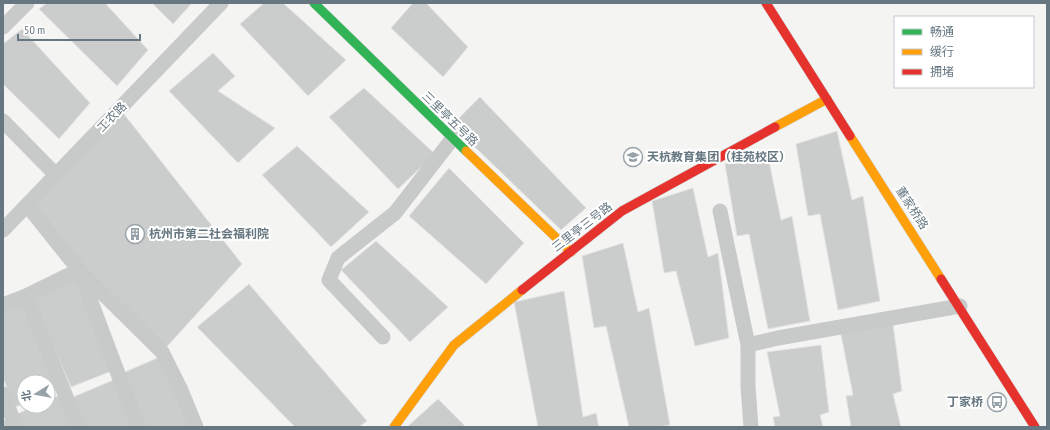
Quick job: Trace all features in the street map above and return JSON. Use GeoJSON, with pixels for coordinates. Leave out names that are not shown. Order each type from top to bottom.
{"type":"FeatureCollection","features":[{"type":"Feature","properties":{"kind":"street"},"geometry":{"type":"LineString","coordinates":[[3,27],[27,3]]}},
{"type":"Feature","properties":{"kind":"street","name":"工农路"},"geometry":{"type":"LineString","coordinates":[[3,230],[221,3]]}},
{"type":"Feature","properties":{"kind":"street","name":"三里亭五号路"},"geometry":{"type":"LineString","coordinates":[[314,3],[571,252]]}},
{"type":"Feature","properties":{"kind":"street","name":"董家桥路"},"geometry":{"type":"LineString","coordinates":[[766,3],[960,306],[1035,427]]}},
{"type":"Feature","properties":{"kind":"street","name":"三里亭三号路"},"geometry":{"type":"LineString","coordinates":[[394,427],[454,345],[622,211],[827,99]]}},
{"type":"Feature","properties":{"kind":"street"},"geometry":{"type":"LineString","coordinates":[[3,121],[56,175]]}},
{"type":"Feature","properties":{"kind":"street"},"geometry":{"type":"LineString","coordinates":[[383,337],[328,280],[338,258],[395,213],[453,138]]}},
{"type":"Feature","properties":{"kind":"street"},"geometry":{"type":"LineString","coordinates":[[27,205],[79,270],[162,352],[181,390],[196,427]]}},
{"type":"Feature","properties":{"kind":"street"},"geometry":{"type":"LineString","coordinates":[[720,211],[748,345],[748,386],[751,427]]}},
{"type":"Feature","properties":{"kind":"street"},"geometry":{"type":"LineString","coordinates":[[3,306],[79,270]]}},
{"type":"Feature","properties":{"kind":"street"},"geometry":{"type":"LineString","coordinates":[[79,270],[138,427]]}},
{"type":"Feature","properties":{"kind":"street"},"geometry":{"type":"LineString","coordinates":[[26,296],[78,427]]}},
{"type":"Feature","properties":{"kind":"street"},"geometry":{"type":"LineString","coordinates":[[748,345],[778,338],[960,306]]}},
{"type":"Feature","properties":{"kind":"street"},"geometry":{"type":"LineString","coordinates":[[3,394],[16,427]]}},
{"type":"Feature","properties":{"kind":"building"},"geometry":{"type":"Polygon","coordinates":[[[47,3],[105,3],[148,50],[117,86],[39,9],[47,3]]]}},
{"type":"Feature","properties":{"kind":"building"},"geometry":{"type":"Polygon","coordinates":[[[152,3],[192,3],[173,24],[152,3]]]}},
{"type":"Feature","properties":{"kind":"building"},"geometry":{"type":"Polygon","coordinates":[[[264,3],[283,3],[346,60],[308,96],[240,24],[264,3]]]}},
{"type":"Feature","properties":{"kind":"building"},"geometry":{"type":"Polygon","coordinates":[[[413,3],[426,3],[468,47],[443,77],[391,28],[413,3]]]}},
{"type":"Feature","properties":{"kind":"building"},"geometry":{"type":"Polygon","coordinates":[[[22,29],[90,103],[59,139],[3,84],[3,44],[22,29]]]}},
{"type":"Feature","properties":{"kind":"building"},"geometry":{"type":"Polygon","coordinates":[[[213,53],[235,76],[218,91],[275,128],[238,163],[169,91],[213,53]]]}},
{"type":"Feature","properties":{"kind":"building"},"geometry":{"type":"Polygon","coordinates":[[[364,88],[435,154],[398,189],[329,117],[364,88]]]}},
{"type":"Feature","properties":{"kind":"building"},"geometry":{"type":"Polygon","coordinates":[[[480,97],[586,208],[561,230],[452,125],[480,97]]]}},
{"type":"Feature","properties":{"kind":"building","name":"杭州市第二社会福利院"},"geometry":{"type":"Polygon","coordinates":[[[120,109],[242,264],[162,352],[27,205],[120,109]]]}},
{"type":"Feature","properties":{"kind":"building"},"geometry":{"type":"Polygon","coordinates":[[[837,131],[852,200],[863,196],[880,301],[838,310],[820,214],[808,216],[796,144],[837,131]]]}},
{"type":"Feature","properties":{"kind":"building"},"geometry":{"type":"Polygon","coordinates":[[[297,146],[369,212],[331,247],[262,175],[297,146]]]}},
{"type":"Feature","properties":{"kind":"building"},"geometry":{"type":"Polygon","coordinates":[[[767,151],[781,220],[792,216],[810,321],[768,329],[749,234],[737,236],[725,164],[767,151]]]}},
{"type":"Feature","properties":{"kind":"building"},"geometry":{"type":"Polygon","coordinates":[[[449,168],[524,243],[486,284],[409,216],[449,168]]]}},
{"type":"Feature","properties":{"kind":"building"},"geometry":{"type":"Polygon","coordinates":[[[693,188],[708,257],[718,253],[729,338],[695,346],[676,271],[664,273],[652,201],[693,188]]]}},
{"type":"Feature","properties":{"kind":"building"},"geometry":{"type":"Polygon","coordinates":[[[376,241],[448,307],[410,342],[341,270],[376,241]]]}},
{"type":"Feature","properties":{"kind":"building"},"geometry":{"type":"Polygon","coordinates":[[[623,243],[638,312],[649,308],[670,425],[658,427],[629,427],[606,326],[594,328],[582,256],[623,243]]]}},
{"type":"Feature","properties":{"kind":"building"},"geometry":{"type":"Polygon","coordinates":[[[75,279],[112,371],[71,387],[32,298],[75,279]]]}},
{"type":"Feature","properties":{"kind":"building"},"geometry":{"type":"Polygon","coordinates":[[[249,284],[367,421],[359,427],[295,427],[197,327],[249,284]]]}},
{"type":"Feature","properties":{"kind":"building"},"geometry":{"type":"Polygon","coordinates":[[[564,291],[583,417],[596,413],[599,427],[538,427],[514,302],[564,291]]]}},
{"type":"Feature","properties":{"kind":"building"},"geometry":{"type":"Polygon","coordinates":[[[20,299],[50,374],[16,374],[15,407],[3,378],[3,306],[20,299]]]}},
{"type":"Feature","properties":{"kind":"building"},"geometry":{"type":"Polygon","coordinates":[[[893,324],[902,391],[893,394],[901,427],[851,427],[846,396],[853,395],[840,330],[893,324]]]}},
{"type":"Feature","properties":{"kind":"building"},"geometry":{"type":"Polygon","coordinates":[[[821,345],[829,412],[820,415],[823,427],[775,427],[773,417],[780,416],[767,352],[821,345]]]}},
{"type":"Feature","properties":{"kind":"building"},"geometry":{"type":"Polygon","coordinates":[[[162,356],[190,427],[141,427],[118,375],[162,356]]]}},
{"type":"Feature","properties":{"kind":"building"},"geometry":{"type":"Polygon","coordinates":[[[116,379],[135,427],[85,427],[73,397],[116,379]]]}},
{"type":"Feature","properties":{"kind":"building"},"geometry":{"type":"Polygon","coordinates":[[[60,395],[73,427],[22,427],[17,414],[56,414],[56,397],[60,395]]]}},
{"type":"Feature","properties":{"kind":"building"},"geometry":{"type":"Polygon","coordinates":[[[438,399],[466,427],[407,427],[438,399]]]}},
{"type":"Feature","properties":{"kind":"building"},"geometry":{"type":"Polygon","coordinates":[[[8,419],[11,427],[3,427],[3,421],[8,419]]]}},
{"type":"Feature","properties":{"kind":"traffic: fast"},"geometry":{"type":"LineString","coordinates":[[314,3],[466,151]]}},
{"type":"Feature","properties":{"kind":"traffic: slow"},"geometry":{"type":"LineString","coordinates":[[775,127],[827,99]]}},
{"type":"Feature","properties":{"kind":"traffic: slow"},"geometry":{"type":"LineString","coordinates":[[850,136],[941,279]]}},
{"type":"Feature","properties":{"kind":"traffic: slow"},"geometry":{"type":"LineString","coordinates":[[466,151],[571,252]]}},
{"type":"Feature","properties":{"kind":"traffic: slow"},"geometry":{"type":"LineString","coordinates":[[394,427],[454,345],[522,290]]}},
{"type":"Feature","properties":{"kind":"traffic: jam"},"geometry":{"type":"LineString","coordinates":[[766,3],[850,136]]}},
{"type":"Feature","properties":{"kind":"traffic: jam"},"geometry":{"type":"LineString","coordinates":[[522,290],[622,211],[775,127]]}},
{"type":"Feature","properties":{"kind":"traffic: jam"},"geometry":{"type":"LineString","coordinates":[[941,279],[1035,427]]}},
{"type":"Feature","properties":{"kind":"place","name":"天杭教育集团（桂苑校区）"},"geometry":{"type":"Point","coordinates":[633,157]}},
{"type":"Feature","properties":{"kind":"place","name":"杭州市第二社会福利院"},"geometry":{"type":"Point","coordinates":[135,234]}},
{"type":"Feature","properties":{"kind":"place","name":"丁家桥"},"geometry":{"type":"Point","coordinates":[997,402]}}]}
